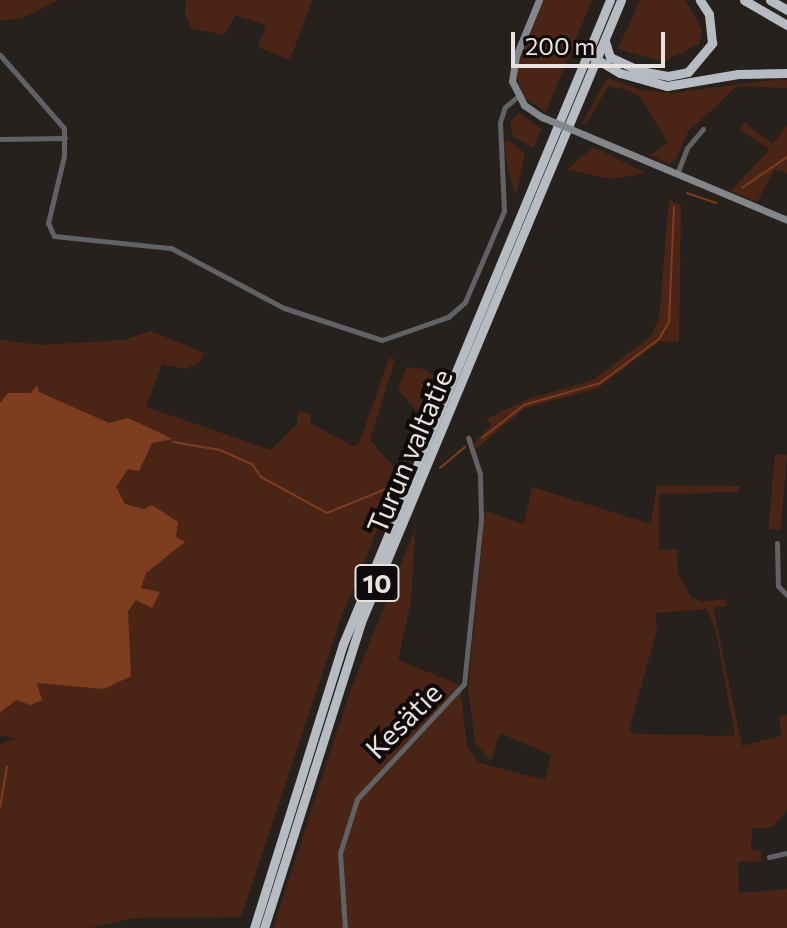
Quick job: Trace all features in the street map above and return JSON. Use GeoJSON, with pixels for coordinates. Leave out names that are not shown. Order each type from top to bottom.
{"type":"FeatureCollection","features":[{"type":"Feature","properties":{"kind":"highway"},"geometry":{"type":"LineString","coordinates":[[602,0],[600,37],[610,57],[640,71],[668,76],[688,72],[712,43],[709,14],[700,0]]}},
{"type":"Feature","properties":{"kind":"highway","name":"Turun valtatie"},"geometry":{"type":"LineString","coordinates":[[264,928],[361,622],[596,61],[610,0]]}},
{"type":"Feature","properties":{"kind":"highway","name":"Turun valtatie"},"geometry":{"type":"LineString","coordinates":[[254,928],[343,644],[590,46],[600,37],[621,0]]}},
{"type":"Feature","properties":{"kind":"highway"},"geometry":{"type":"LineString","coordinates":[[744,0],[787,25]]}},
{"type":"Feature","properties":{"kind":"highway"},"geometry":{"type":"LineString","coordinates":[[770,0],[787,10]]}},
{"type":"Feature","properties":{"kind":"highway"},"geometry":{"type":"LineString","coordinates":[[590,46],[596,61],[607,67],[667,86],[738,74],[787,73]]}},
{"type":"Feature","properties":{"kind":"highway"},"geometry":{"type":"LineString","coordinates":[[585,88],[607,67]]}},
{"type":"Feature","properties":{"kind":"highway"},"geometry":{"type":"LineString","coordinates":[[243,928],[264,890]]}},
{"type":"Feature","properties":{"kind":"street"},"geometry":{"type":"LineString","coordinates":[[539,0],[513,71],[518,96],[542,117],[787,220]]}},
{"type":"Feature","properties":{"kind":"street"},"geometry":{"type":"LineString","coordinates":[[0,55],[56,113],[65,138],[49,231],[62,239],[171,248],[284,308],[382,340],[395,339],[448,317],[465,302],[504,211],[500,122],[505,107],[518,96]]}},
{"type":"Feature","properties":{"kind":"street"},"geometry":{"type":"LineString","coordinates":[[677,174],[687,148],[703,129]]}},
{"type":"Feature","properties":{"kind":"street"},"geometry":{"type":"LineString","coordinates":[[0,139],[65,138]]}},
{"type":"Feature","properties":{"kind":"street","name":"Kesätie"},"geometry":{"type":"LineString","coordinates":[[345,928],[340,853],[357,799],[464,684],[481,519],[480,474],[468,438]]}},
{"type":"Feature","properties":{"kind":"street"},"geometry":{"type":"LineString","coordinates":[[777,543],[778,586],[787,595]]}},
{"type":"Feature","properties":{"kind":"street"},"geometry":{"type":"LineString","coordinates":[[769,857],[787,853]]}},
{"type":"Feature","properties":{"kind":"shaded area"},"geometry":{"type":"Polygon","coordinates":[[[0,0],[58,0],[21,19],[0,20],[0,0]]]}},
{"type":"Feature","properties":{"kind":"shaded area"},"geometry":{"type":"Polygon","coordinates":[[[186,0],[312,0],[290,60],[258,47],[266,25],[235,15],[224,35],[191,28],[185,15],[186,0]]]}},
{"type":"Feature","properties":{"kind":"shaded area"},"geometry":{"type":"Polygon","coordinates":[[[543,0],[592,0],[546,112],[523,97],[517,65],[543,0]]]}},
{"type":"Feature","properties":{"kind":"shaded area"},"geometry":{"type":"Polygon","coordinates":[[[640,0],[685,0],[702,29],[699,44],[663,62],[618,49],[640,0]]]}},
{"type":"Feature","properties":{"kind":"shaded area"},"geometry":{"type":"Polygon","coordinates":[[[607,78],[641,90],[674,93],[778,79],[787,80],[787,88],[737,86],[688,132],[676,159],[669,164],[650,155],[668,143],[641,97],[624,89],[608,86],[587,123],[581,125],[607,78]]]}},
{"type":"Feature","properties":{"kind":"shaded area"},"geometry":{"type":"Polygon","coordinates":[[[519,113],[541,129],[533,148],[513,136],[510,122],[519,113]]]}},
{"type":"Feature","properties":{"kind":"shaded area"},"geometry":{"type":"Polygon","coordinates":[[[744,122],[773,144],[787,125],[787,173],[774,170],[757,202],[731,191],[770,149],[740,130],[744,122]]]}},
{"type":"Feature","properties":{"kind":"shaded area"},"geometry":{"type":"Polygon","coordinates":[[[508,141],[525,153],[516,195],[504,143],[508,141]]]}},
{"type":"Feature","properties":{"kind":"shaded area"},"geometry":{"type":"Polygon","coordinates":[[[593,147],[646,173],[611,179],[567,170],[593,147]]]}},
{"type":"Feature","properties":{"kind":"shaded area"},"geometry":{"type":"Polygon","coordinates":[[[669,200],[681,206],[679,342],[660,341],[598,388],[525,408],[476,449],[474,443],[492,424],[486,419],[526,400],[593,380],[651,336],[659,319],[669,200]]]}},
{"type":"Feature","properties":{"kind":"shaded area"},"geometry":{"type":"Polygon","coordinates":[[[151,331],[204,353],[199,363],[185,369],[162,364],[146,407],[271,450],[297,424],[298,411],[311,414],[310,423],[353,446],[359,444],[389,358],[395,360],[370,440],[396,470],[420,415],[398,389],[407,367],[424,369],[437,378],[437,386],[342,615],[241,917],[134,918],[90,928],[0,928],[0,744],[16,738],[0,735],[0,713],[9,707],[0,704],[0,340],[41,345],[123,340],[151,331]]]}},
{"type":"Feature","properties":{"kind":"shaded area"},"geometry":{"type":"Polygon","coordinates":[[[37,385],[39,392],[109,423],[128,418],[173,439],[152,443],[139,471],[128,469],[116,487],[125,504],[144,509],[152,505],[178,522],[176,537],[185,542],[146,573],[141,588],[160,592],[152,608],[136,600],[128,611],[131,676],[104,689],[37,683],[42,700],[30,705],[16,700],[0,713],[0,403],[8,393],[31,393],[37,385]]]}},
{"type":"Feature","properties":{"kind":"shaded area"},"geometry":{"type":"Polygon","coordinates":[[[775,454],[787,455],[780,530],[768,529],[775,454]]]}},
{"type":"Feature","properties":{"kind":"shaded area"},"geometry":{"type":"Polygon","coordinates":[[[657,485],[740,486],[738,492],[659,494],[659,550],[677,549],[678,574],[691,597],[702,602],[726,599],[727,606],[713,607],[742,746],[781,736],[779,716],[787,715],[787,810],[773,827],[752,829],[751,849],[761,851],[761,861],[738,862],[739,893],[787,889],[787,928],[273,928],[349,695],[415,529],[411,602],[398,660],[460,685],[467,746],[479,763],[545,780],[551,755],[500,733],[491,761],[475,743],[468,688],[485,511],[524,524],[532,487],[651,524],[657,485]],[[707,609],[656,613],[657,629],[629,730],[635,734],[735,736],[716,632],[707,609]]]}},
{"type":"Feature","properties":{"kind":"waterway"},"geometry":{"type":"LineString","coordinates":[[742,188],[787,157]]}},
{"type":"Feature","properties":{"kind":"waterway"},"geometry":{"type":"LineString","coordinates":[[687,193],[716,203]]}},
{"type":"Feature","properties":{"kind":"waterway"},"geometry":{"type":"LineString","coordinates":[[482,438],[524,405],[600,383],[659,339],[669,322],[674,207]]}},
{"type":"Feature","properties":{"kind":"waterway"},"geometry":{"type":"LineString","coordinates":[[173,442],[220,450],[252,464],[261,477],[327,513],[393,486],[408,453]]}},
{"type":"Feature","properties":{"kind":"waterway"},"geometry":{"type":"LineString","coordinates":[[440,468],[465,447]]}},
{"type":"Feature","properties":{"kind":"waterway"},"geometry":{"type":"LineString","coordinates":[[0,807],[7,767]]}}]}
